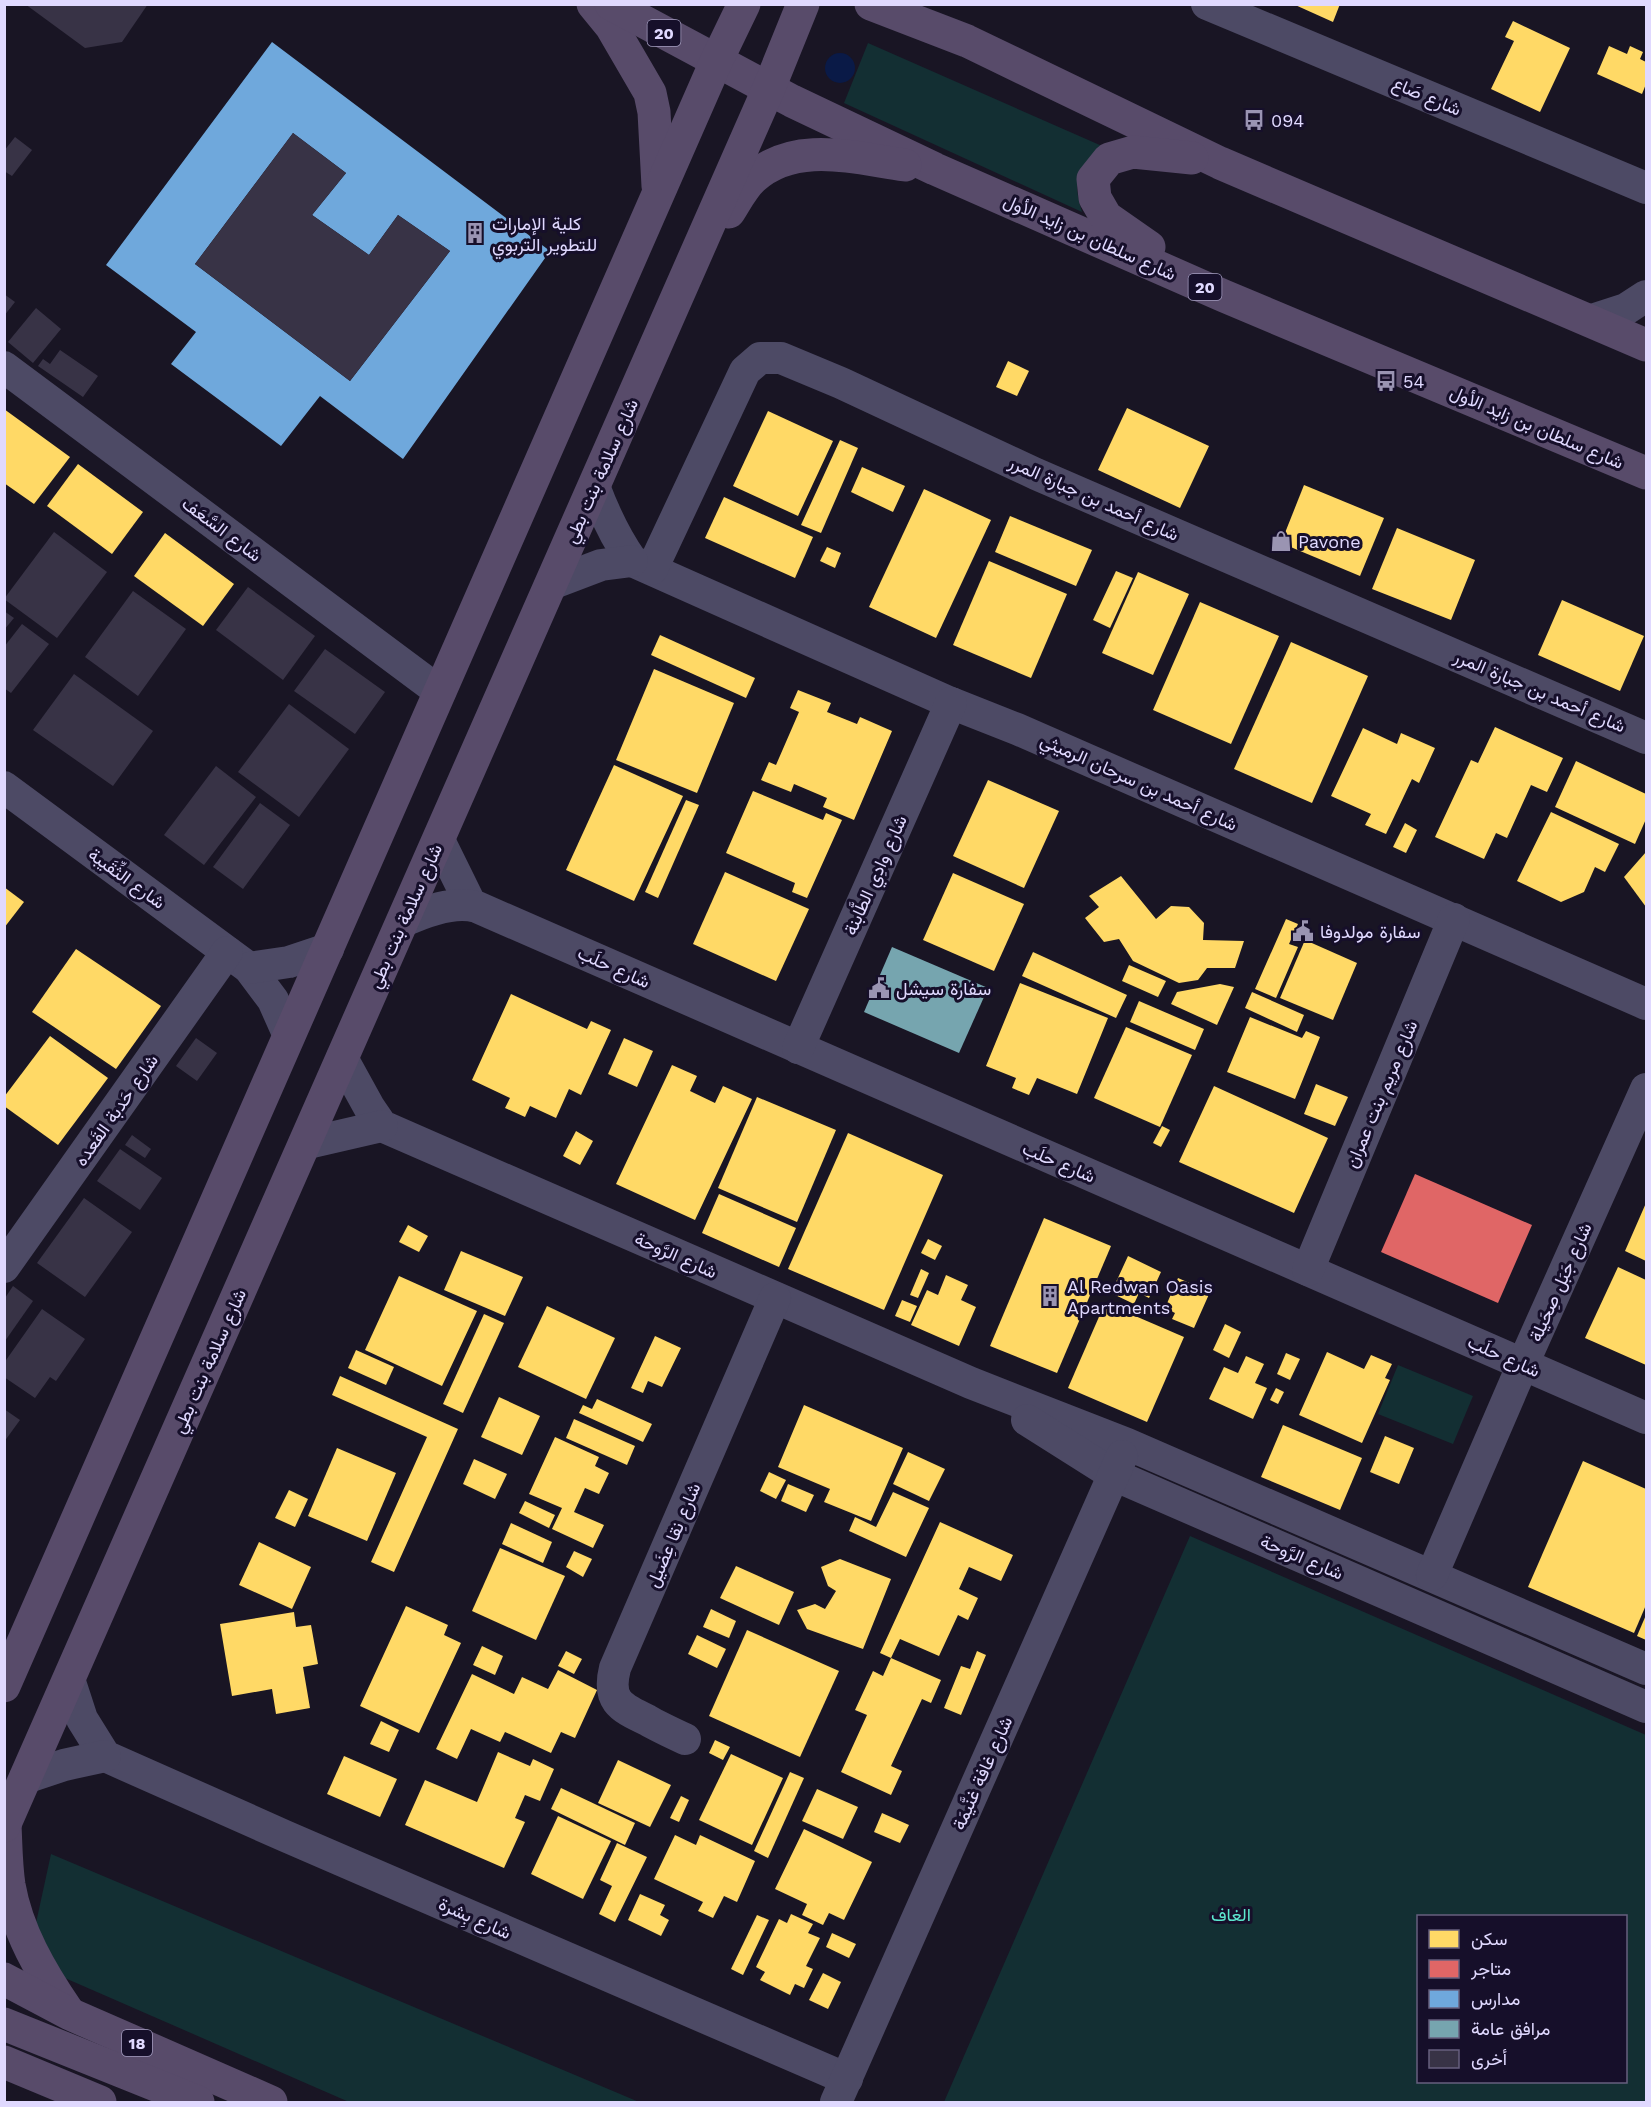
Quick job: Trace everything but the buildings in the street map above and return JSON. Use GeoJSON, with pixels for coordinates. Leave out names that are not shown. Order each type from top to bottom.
{"type":"FeatureCollection","features":[{"type":"Feature","properties":{"kind":"main road"},"geometry":{"type":"LineString","coordinates":[[593,4],[611,26],[650,93],[654,112],[659,192]]}},
{"type":"Feature","properties":{"kind":"main road","name":"شارع سلطان بن زايد الأول"},"geometry":{"type":"LineString","coordinates":[[611,4],[716,62],[935,169],[1224,296],[1647,473]]}},
{"type":"Feature","properties":{"kind":"main road"},"geometry":{"type":"LineString","coordinates":[[7,1674],[290,1036],[716,62],[744,4]]}},
{"type":"Feature","properties":{"kind":"main road","name":"شارع سلامة بنت بطي"},"geometry":{"type":"LineString","coordinates":[[5,1825],[404,921],[769,88],[803,4]]}},
{"type":"Feature","properties":{"kind":"main road"},"geometry":{"type":"LineString","coordinates":[[871,4],[967,41],[1220,163],[1647,345]]}},
{"type":"Feature","properties":{"kind":"main road"},"geometry":{"type":"LineString","coordinates":[[920,4],[967,41]]}},
{"type":"Feature","properties":{"kind":"main road"},"geometry":{"type":"LineString","coordinates":[[1220,163],[1133,152],[1109,159],[1093,179],[1095,198],[1106,217],[1224,296]]}},
{"type":"Feature","properties":{"kind":"main road"},"geometry":{"type":"LineString","coordinates":[[691,265],[753,178],[786,157],[818,153],[935,169]]}},
{"type":"Feature","properties":{"kind":"main road"},"geometry":{"type":"LineString","coordinates":[[5,1825],[9,1885],[18,1920],[45,1978],[70,2014]]}},
{"type":"Feature","properties":{"kind":"main road","name":"18"},"geometry":{"type":"LineString","coordinates":[[4,1979],[70,2014],[272,2103]]}},
{"type":"Feature","properties":{"kind":"main road"},"geometry":{"type":"LineString","coordinates":[[4,2024],[198,2103]]}},
{"type":"Feature","properties":{"kind":"main road"},"geometry":{"type":"LineString","coordinates":[[4,2062],[100,2103]]}},
{"type":"Feature","properties":{"kind":"main road"},"geometry":{"type":"LineString","coordinates":[[4,2081],[48,2081]]}},
{"type":"Feature","properties":{"kind":"street","name":"شارع صَاع"},"geometry":{"type":"LineString","coordinates":[[1208,4],[1647,188]]}},
{"type":"Feature","properties":{"kind":"street"},"geometry":{"type":"LineString","coordinates":[[1592,320],[1626,309],[1647,296]]}},
{"type":"Feature","properties":{"kind":"street","name":"شارع أحمد بن جبارة المرر"},"geometry":{"type":"LineString","coordinates":[[642,565],[745,371],[760,358],[781,358],[841,383],[1036,474],[1641,735]]}},
{"type":"Feature","properties":{"kind":"street","name":"شارع السَّعَف"},"geometry":{"type":"LineString","coordinates":[[4,367],[440,692]]}},
{"type":"Feature","properties":{"kind":"street"},"geometry":{"type":"LineString","coordinates":[[594,486],[606,519],[618,542],[642,565]]}},
{"type":"Feature","properties":{"kind":"street"},"geometry":{"type":"LineString","coordinates":[[551,584],[601,565],[642,565]]}},
{"type":"Feature","properties":{"kind":"street","name":"شارع أحمد بن سرحان الرميثي"},"geometry":{"type":"LineString","coordinates":[[642,565],[951,703],[1017,729],[1647,1004]]}},
{"type":"Feature","properties":{"kind":"street","name":"شارع وادِي الطَّابنة"},"geometry":{"type":"LineString","coordinates":[[798,1048],[951,703]]}},
{"type":"Feature","properties":{"kind":"street","name":"شارع الثِّقَيبة"},"geometry":{"type":"LineString","coordinates":[[4,787],[238,960],[273,1000],[290,1036]]}},
{"type":"Feature","properties":{"kind":"street"},"geometry":{"type":"LineString","coordinates":[[404,921],[436,909],[471,905],[439,840]]}},
{"type":"Feature","properties":{"kind":"street","name":"شارع حلَب"},"geometry":{"type":"LineString","coordinates":[[471,905],[1647,1418]]}},
{"type":"Feature","properties":{"kind":"street","name":"شارع مريم بنت عمران"},"geometry":{"type":"LineString","coordinates":[[1308,1270],[1454,919]]}},
{"type":"Feature","properties":{"kind":"street"},"geometry":{"type":"LineString","coordinates":[[238,960],[290,962],[328,948]]}},
{"type":"Feature","properties":{"kind":"street","name":"شارع حَدبة القَعده"},"geometry":{"type":"LineString","coordinates":[[4,1267],[238,960]]}},
{"type":"Feature","properties":{"kind":"street"},"geometry":{"type":"LineString","coordinates":[[304,1144],[381,1126],[342,1058]]}},
{"type":"Feature","properties":{"kind":"street","name":"شارع جَبَل صِحَيلة"},"geometry":{"type":"LineString","coordinates":[[1432,1575],[1523,1364],[1647,1089]]}},
{"type":"Feature","properties":{"kind":"street","name":"شارع الرَّوحة"},"geometry":{"type":"LineString","coordinates":[[381,1126],[971,1383],[1127,1444],[1647,1669]]}},
{"type":"Feature","properties":{"kind":"street","name":"شارع نِقا عِضَيل"},"geometry":{"type":"LineString","coordinates":[[685,1739],[623,1709],[613,1692],[612,1682],[615,1668],[775,1298]]}},
{"type":"Feature","properties":{"kind":"street","name":"شارع الرَّوحة"},"geometry":{"type":"LineString","coordinates":[[971,1383],[1114,1475],[1647,1707]]}},
{"type":"Feature","properties":{"kind":"street","name":"شارع غافة غنَّيمَة"},"geometry":{"type":"LineString","coordinates":[[841,2091],[1127,1444]]}},
{"type":"Feature","properties":{"kind":"street"},"geometry":{"type":"LineString","coordinates":[[26,1778],[64,1765],[105,1755],[82,1719],[69,1679]]}},
{"type":"Feature","properties":{"kind":"street","name":"شارع بِشرة"},"geometry":{"type":"LineString","coordinates":[[105,1755],[841,2091]]}},
{"type":"Feature","properties":{"kind":"green space"},"geometry":{"type":"Polygon","coordinates":[[[868,43],[1102,146],[1079,175],[1077,190],[1082,212],[844,103],[868,43]]]}},
{"type":"Feature","properties":{"kind":"green space"},"geometry":{"type":"Polygon","coordinates":[[[1398,1365],[1473,1396],[1453,1444],[1378,1414],[1398,1365]]]}},
{"type":"Feature","properties":{"kind":"green space","name":"الغاف"},"geometry":{"type":"Polygon","coordinates":[[[1190,1536],[1646,1735],[1646,2102],[944,2102],[1190,1536]]]}},
{"type":"Feature","properties":{"kind":"green space"},"geometry":{"type":"Polygon","coordinates":[[[51,1854],[639,2102],[349,2102],[58,1975],[36,1923],[51,1854]]]}},
{"type":"Feature","properties":{"kind":"water"},"geometry":{"type":"Polygon","coordinates":[[[840,53],[851,57],[855,68],[851,79],[840,83],[829,79],[825,68],[829,57],[840,53]]]}},
{"type":"Feature","properties":{"kind":"place","name":"094"},"geometry":{"type":"Point","coordinates":[1254,120]}},
{"type":"Feature","properties":{"kind":"place","name":"كلية الإمارات للتطوير التربوي"},"geometry":{"type":"Point","coordinates":[475,233]}},
{"type":"Feature","properties":{"kind":"place","name":"54"},"geometry":{"type":"Point","coordinates":[1386,381]}},
{"type":"Feature","properties":{"kind":"place","name":"Pavone"},"geometry":{"type":"Point","coordinates":[1281,541]}},
{"type":"Feature","properties":{"kind":"place","name":"سفارة مولدوفا"},"geometry":{"type":"Point","coordinates":[1303,931]}},
{"type":"Feature","properties":{"kind":"place","name":"سفارة سيشل"},"geometry":{"type":"Point","coordinates":[879,988]}},
{"type":"Feature","properties":{"kind":"place","name":"Al Redwan Oasis Apartments"},"geometry":{"type":"Point","coordinates":[1050,1296]}}]}
